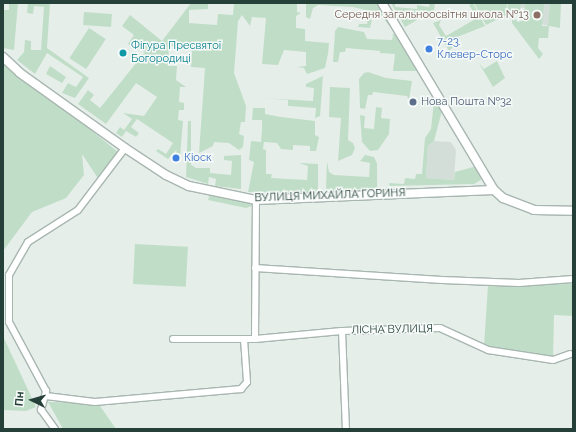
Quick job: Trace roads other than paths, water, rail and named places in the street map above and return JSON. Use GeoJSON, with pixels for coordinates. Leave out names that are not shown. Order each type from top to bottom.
{"type":"FeatureCollection","features":[{"type":"Feature","properties":{"kind":"street"},"geometry":{"type":"LineString","coordinates":[[382,3],[494,190],[503,198],[534,210],[573,211]]}},
{"type":"Feature","properties":{"kind":"street","name":"ВУЛИЦЯ МИХАЙЛА ГОРИНЯ"},"geometry":{"type":"LineString","coordinates":[[3,57],[20,73],[125,148],[180,182],[256,202],[494,190]]}},
{"type":"Feature","properties":{"kind":"street"},"geometry":{"type":"LineString","coordinates":[[55,429],[41,411],[47,396],[9,322],[9,275],[28,242],[78,210],[125,148]]}},
{"type":"Feature","properties":{"kind":"street"},"geometry":{"type":"LineString","coordinates":[[255,339],[256,202]]}},
{"type":"Feature","properties":{"kind":"street"},"geometry":{"type":"LineString","coordinates":[[255,268],[442,280],[519,283],[573,279]]}},
{"type":"Feature","properties":{"kind":"street","name":"ЛІСНА ВУЛИЦЯ"},"geometry":{"type":"LineString","coordinates":[[172,339],[255,339],[342,331],[440,328],[488,350],[552,360],[570,354]]}},
{"type":"Feature","properties":{"kind":"street"},"geometry":{"type":"LineString","coordinates":[[342,331],[346,429]]}},
{"type":"Feature","properties":{"kind":"street"},"geometry":{"type":"LineString","coordinates":[[47,396],[95,402],[241,389],[247,382],[244,339]]}},
{"type":"Feature","properties":{"kind":"place","name":"Середня загальноосвітня школа №13"},"geometry":{"type":"Point","coordinates":[537,15]}},
{"type":"Feature","properties":{"kind":"place","name":"7-23. Клевер-Сторс"},"geometry":{"type":"Point","coordinates":[429,49]}},
{"type":"Feature","properties":{"kind":"place","name":"Фігура Пресвятої Богородиці"},"geometry":{"type":"Point","coordinates":[123,53]}},
{"type":"Feature","properties":{"kind":"place","name":"Нова Пошта №32"},"geometry":{"type":"Point","coordinates":[413,102]}},
{"type":"Feature","properties":{"kind":"place","name":"Кіоск"},"geometry":{"type":"Point","coordinates":[176,158]}}]}
